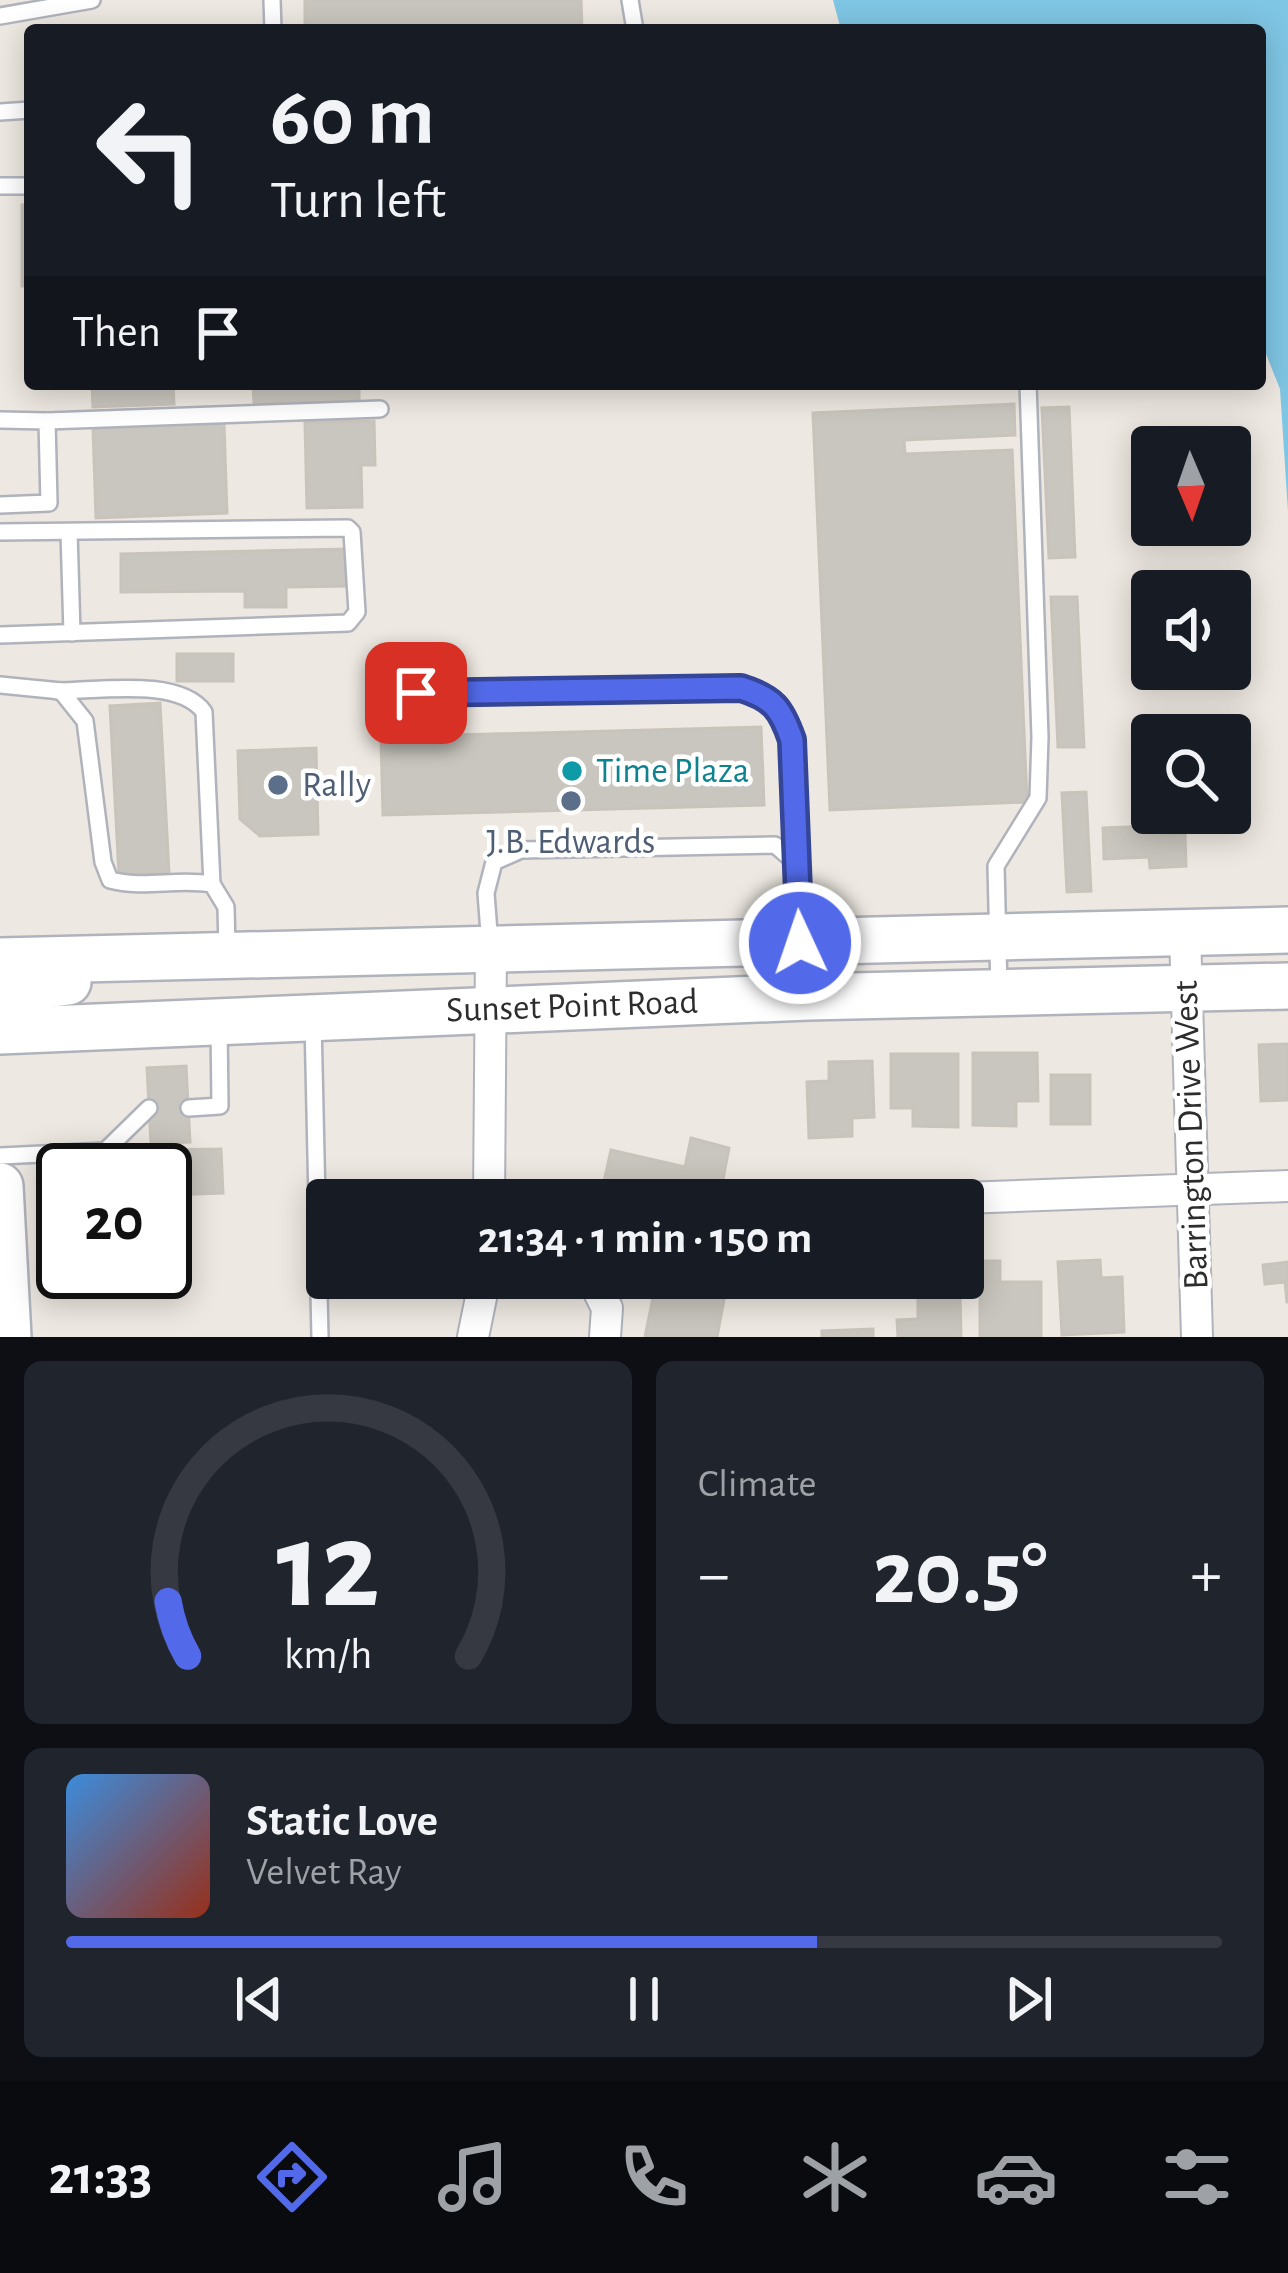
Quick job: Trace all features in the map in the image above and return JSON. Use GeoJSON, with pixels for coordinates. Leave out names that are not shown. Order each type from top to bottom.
{"type":"FeatureCollection","features":[{"type":"Feature","properties":{"kind":"main road","name":"Sunset Point Road"},"geometry":{"type":"LineString","coordinates":[[0,961],[1288,930]]}},
{"type":"Feature","properties":{"kind":"main road"},"geometry":{"type":"LineString","coordinates":[[0,997],[49,983],[238,978],[338,952]]}},
{"type":"Feature","properties":{"kind":"main road","name":"Sunset Point Road"},"geometry":{"type":"LineString","coordinates":[[0,1031],[492,1009],[1288,986]]}},
{"type":"Feature","properties":{"kind":"main road"},"geometry":{"type":"LineString","coordinates":[[0,997],[51,1029]]}},
{"type":"Feature","properties":{"kind":"main road"},"geometry":{"type":"LineString","coordinates":[[0,1186],[8,1337]]}},
{"type":"Feature","properties":{"kind":"street","name":"Barrington Drive West"},"geometry":{"type":"LineString","coordinates":[[1185,933],[1197,1337]]}},
{"type":"Feature","properties":{"kind":"street"},"geometry":{"type":"LineString","coordinates":[[490,949],[496,1179]]}},
{"type":"Feature","properties":{"kind":"street"},"geometry":{"type":"LineString","coordinates":[[984,1197],[1288,1186]]}},
{"type":"Feature","properties":{"kind":"street"},"geometry":{"type":"LineString","coordinates":[[473,1337],[481,1299]]}},
{"type":"Feature","properties":{"kind":"street"},"geometry":{"type":"LineString","coordinates":[[602,1299],[607,1308],[605,1337]]}},
{"type":"Feature","properties":{"kind":"lane"},"geometry":{"type":"LineString","coordinates":[[0,16],[92,0]]}},
{"type":"Feature","properties":{"kind":"lane"},"geometry":{"type":"LineString","coordinates":[[999,993],[996,866],[1038,798],[1028,390]]}},
{"type":"Feature","properties":{"kind":"lane"},"geometry":{"type":"LineString","coordinates":[[0,420],[380,409]]}},
{"type":"Feature","properties":{"kind":"lane"},"geometry":{"type":"LineString","coordinates":[[0,505],[49,503],[47,421]]}},
{"type":"Feature","properties":{"kind":"lane"},"geometry":{"type":"LineString","coordinates":[[0,532],[348,528],[357,611],[348,623],[0,634]]}},
{"type":"Feature","properties":{"kind":"lane"},"geometry":{"type":"LineString","coordinates":[[69,532],[72,633]]}},
{"type":"Feature","properties":{"kind":"lane"},"geometry":{"type":"LineString","coordinates":[[0,685],[61,691],[86,721],[97,827],[110,880],[133,886],[212,884]]}},
{"type":"Feature","properties":{"kind":"lane"},"geometry":{"type":"LineString","coordinates":[[416,693],[741,688],[770,697],[782,710],[792,740],[800,943]]}},
{"type":"Feature","properties":{"kind":"lane"},"geometry":{"type":"LineString","coordinates":[[56,691],[166,690],[194,699],[204,712],[212,884],[226,907],[227,953]]}},
{"type":"Feature","properties":{"kind":"lane"},"geometry":{"type":"LineString","coordinates":[[490,949],[486,893],[494,862],[521,850],[775,845],[796,863]]}},
{"type":"Feature","properties":{"kind":"lane"},"geometry":{"type":"LineString","coordinates":[[313,1018],[320,1337]]}},
{"type":"Feature","properties":{"kind":"lane"},"geometry":{"type":"LineString","coordinates":[[189,1108],[220,1106],[219,1022]]}},
{"type":"Feature","properties":{"kind":"lane"},"geometry":{"type":"LineString","coordinates":[[0,1156],[105,1151],[149,1108]]}},
{"type":"Feature","properties":{"kind":"water"},"geometry":{"type":"Polygon","coordinates":[[[833,0],[1288,0],[1288,511],[1280,389],[1266,354],[1266,24],[839,24],[833,0]]]}},
{"type":"Feature","properties":{"kind":"building"},"geometry":{"type":"Polygon","coordinates":[[[305,0],[581,0],[582,24],[305,24],[305,0]]]}},
{"type":"Feature","properties":{"kind":"building"},"geometry":{"type":"Polygon","coordinates":[[[22,205],[24,205],[24,286],[22,205]]]}},
{"type":"Feature","properties":{"kind":"building"},"geometry":{"type":"Polygon","coordinates":[[[92,390],[173,390],[174,404],[93,407],[92,390]]]}},
{"type":"Feature","properties":{"kind":"building"},"geometry":{"type":"Polygon","coordinates":[[[253,390],[359,390],[359,399],[254,403],[253,390]]]}},
{"type":"Feature","properties":{"kind":"building"},"geometry":{"type":"Polygon","coordinates":[[[1014,404],[1015,435],[904,440],[905,454],[1012,450],[1027,802],[830,810],[813,413],[1014,404]]]}},
{"type":"Feature","properties":{"kind":"building"},"geometry":{"type":"Polygon","coordinates":[[[1069,407],[1075,557],[1049,558],[1042,408],[1069,407]]]}},
{"type":"Feature","properties":{"kind":"building"},"geometry":{"type":"Polygon","coordinates":[[[374,421],[375,465],[361,465],[362,507],[307,508],[305,422],[374,421]]]}},
{"type":"Feature","properties":{"kind":"building"},"geometry":{"type":"Polygon","coordinates":[[[224,424],[227,513],[96,518],[93,428],[224,424]]]}},
{"type":"Feature","properties":{"kind":"building"},"geometry":{"type":"Polygon","coordinates":[[[348,549],[349,586],[286,587],[286,607],[245,607],[245,591],[121,592],[121,554],[348,549]]]}},
{"type":"Feature","properties":{"kind":"building"},"geometry":{"type":"Polygon","coordinates":[[[1051,597],[1077,597],[1084,747],[1058,747],[1051,597]]]}},
{"type":"Feature","properties":{"kind":"building"},"geometry":{"type":"Polygon","coordinates":[[[177,654],[233,654],[233,681],[177,681],[177,654]]]}},
{"type":"Feature","properties":{"kind":"building"},"geometry":{"type":"Polygon","coordinates":[[[160,703],[169,873],[119,875],[110,706],[160,703]]]}},
{"type":"Feature","properties":{"kind":"building","name":"Time Plaza"},"geometry":{"type":"Polygon","coordinates":[[[761,727],[764,805],[383,815],[381,737],[761,727]]]}},
{"type":"Feature","properties":{"kind":"building","name":"Rally"},"geometry":{"type":"Polygon","coordinates":[[[316,748],[318,834],[260,836],[240,819],[238,751],[316,748]]]}},
{"type":"Feature","properties":{"kind":"building"},"geometry":{"type":"Polygon","coordinates":[[[1086,792],[1091,891],[1067,892],[1062,793],[1086,792]]]}},
{"type":"Feature","properties":{"kind":"building"},"geometry":{"type":"Polygon","coordinates":[[[1131,827],[1131,834],[1155,836],[1185,834],[1186,866],[1150,868],[1149,857],[1104,859],[1103,828],[1131,827]]]}},
{"type":"Feature","properties":{"kind":"building"},"geometry":{"type":"Polygon","coordinates":[[[1288,1044],[1288,1100],[1261,1101],[1259,1045],[1288,1044]]]}},
{"type":"Feature","properties":{"kind":"building"},"geometry":{"type":"Polygon","coordinates":[[[973,1053],[1037,1053],[1038,1101],[1016,1101],[1016,1126],[973,1125],[973,1053]]]}},
{"type":"Feature","properties":{"kind":"building"},"geometry":{"type":"Polygon","coordinates":[[[891,1054],[958,1054],[958,1127],[913,1126],[913,1108],[891,1108],[891,1054]]]}},
{"type":"Feature","properties":{"kind":"building"},"geometry":{"type":"Polygon","coordinates":[[[872,1061],[874,1117],[852,1118],[852,1136],[809,1138],[807,1082],[829,1081],[829,1062],[872,1061]]]}},
{"type":"Feature","properties":{"kind":"building"},"geometry":{"type":"Polygon","coordinates":[[[186,1066],[190,1142],[151,1143],[147,1068],[186,1066]]]}},
{"type":"Feature","properties":{"kind":"building"},"geometry":{"type":"Polygon","coordinates":[[[1051,1075],[1090,1075],[1090,1124],[1051,1124],[1051,1075]]]}},
{"type":"Feature","properties":{"kind":"building"},"geometry":{"type":"Polygon","coordinates":[[[691,1138],[729,1148],[723,1179],[605,1179],[611,1150],[685,1167],[691,1138]]]}},
{"type":"Feature","properties":{"kind":"building"},"geometry":{"type":"Polygon","coordinates":[[[192,1149],[221,1149],[223,1193],[192,1194],[192,1149]]]}},
{"type":"Feature","properties":{"kind":"building"},"geometry":{"type":"Polygon","coordinates":[[[1100,1260],[1101,1278],[1122,1277],[1124,1332],[1062,1335],[1058,1262],[1100,1260]]]}},
{"type":"Feature","properties":{"kind":"building"},"geometry":{"type":"Polygon","coordinates":[[[984,1261],[1000,1261],[1000,1282],[1041,1282],[1041,1337],[980,1337],[984,1261]]]}},
{"type":"Feature","properties":{"kind":"building"},"geometry":{"type":"Polygon","coordinates":[[[1288,1262],[1287,1302],[1285,1282],[1265,1284],[1263,1265],[1288,1262]]]}},
{"type":"Feature","properties":{"kind":"building"},"geometry":{"type":"Polygon","coordinates":[[[653,1299],[724,1299],[717,1337],[645,1337],[653,1299]]]}},
{"type":"Feature","properties":{"kind":"building"},"geometry":{"type":"Polygon","coordinates":[[[918,1299],[960,1299],[961,1337],[898,1337],[897,1320],[918,1319],[918,1299]]]}},
{"type":"Feature","properties":{"kind":"building"},"geometry":{"type":"Polygon","coordinates":[[[873,1329],[873,1337],[822,1337],[822,1331],[873,1329]]]}},
{"type":"Feature","properties":{"kind":"place","name":"Time Plaza"},"geometry":{"type":"Point","coordinates":[572,771]}},
{"type":"Feature","properties":{"kind":"place","name":"Rally"},"geometry":{"type":"Point","coordinates":[278,785]}},
{"type":"Feature","properties":{"kind":"place","name":"J.B. Edwards"},"geometry":{"type":"Point","coordinates":[571,801]}},
{"type":"Feature","properties":{"kind":"route"},"geometry":{"type":"LineString","coordinates":[[416,693],[741,688],[770,697],[782,710],[792,740],[800,943]]}}]}
